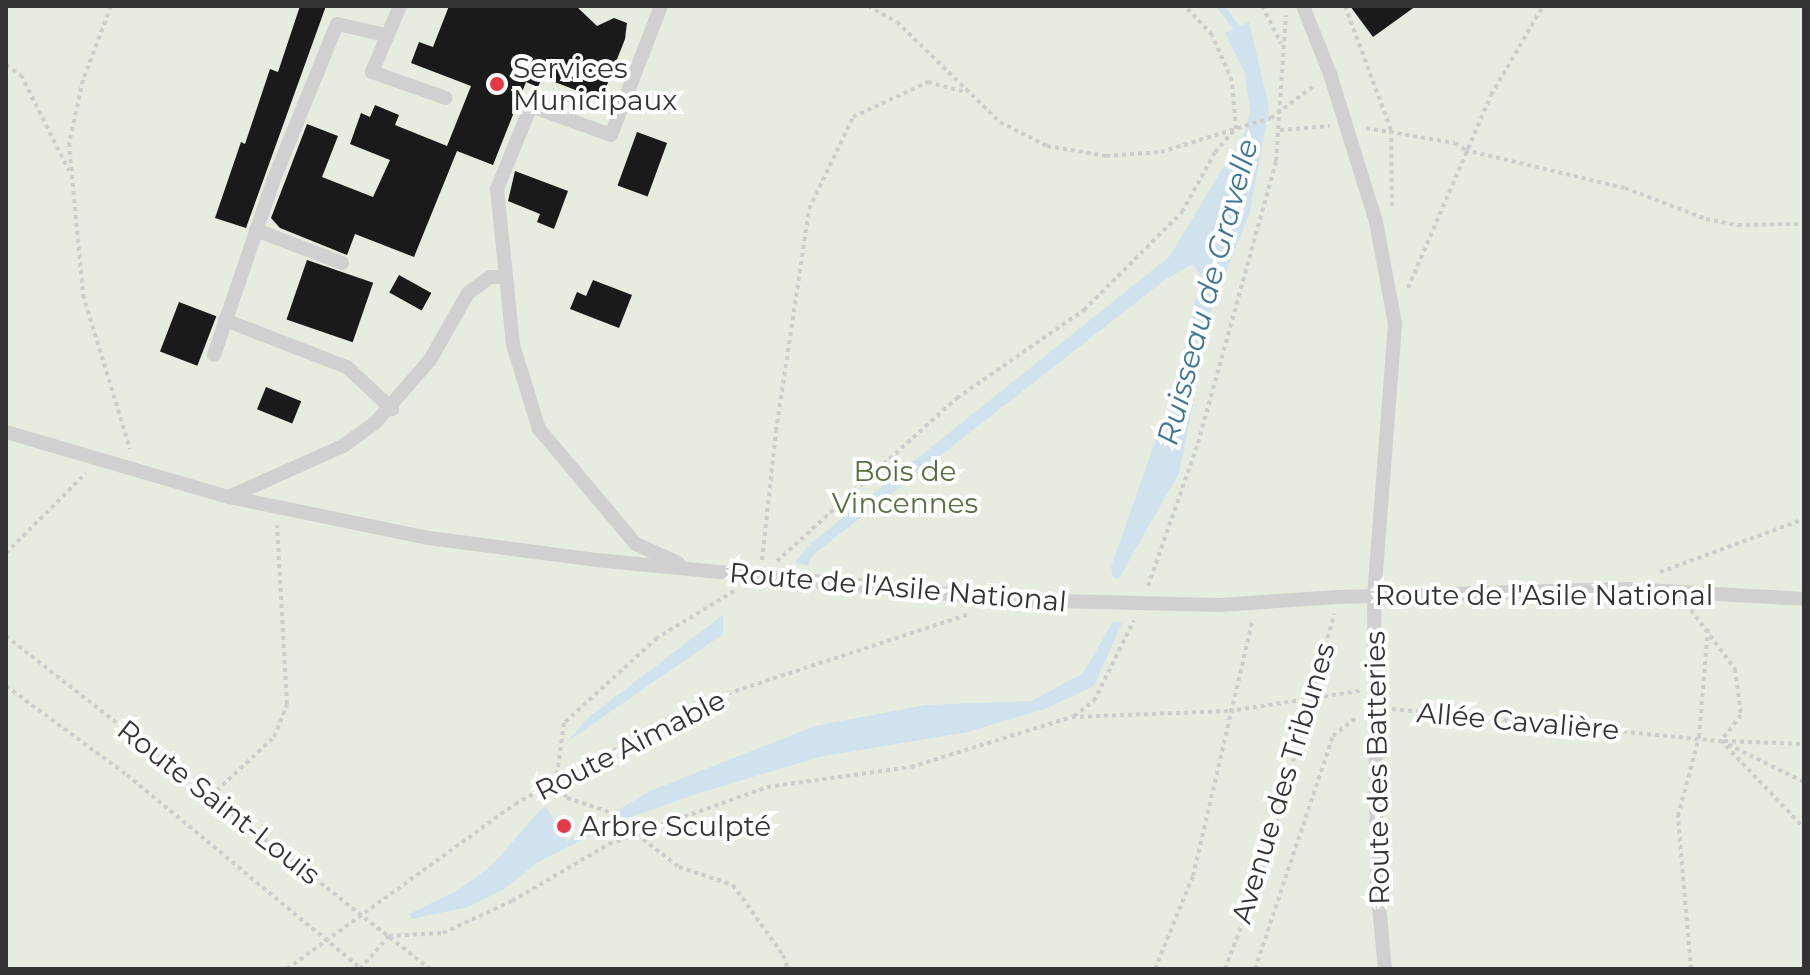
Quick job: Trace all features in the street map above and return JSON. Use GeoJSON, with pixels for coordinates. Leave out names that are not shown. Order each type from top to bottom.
{"type":"FeatureCollection","features":[{"type":"Feature","properties":{"kind":"lane"},"geometry":{"type":"LineString","coordinates":[[400,6],[372,72],[446,98]]}},
{"type":"Feature","properties":{"kind":"lane"},"geometry":{"type":"LineString","coordinates":[[661,6],[611,135],[531,106],[497,189],[503,277],[513,345],[539,429],[636,544],[690,568]]}},
{"type":"Feature","properties":{"kind":"lane","name":"Route des Batteries"},"geometry":{"type":"LineString","coordinates":[[1303,6],[1330,74],[1376,222],[1395,324],[1374,595],[1378,707],[1377,885],[1385,969]]}},
{"type":"Feature","properties":{"kind":"lane"},"geometry":{"type":"LineString","coordinates":[[214,355],[256,230],[337,24],[386,35]]}},
{"type":"Feature","properties":{"kind":"lane"},"geometry":{"type":"LineString","coordinates":[[256,230],[342,263]]}},
{"type":"Feature","properties":{"kind":"lane"},"geometry":{"type":"LineString","coordinates":[[229,497],[343,446],[392,409],[430,360],[468,293],[490,277],[503,277]]}},
{"type":"Feature","properties":{"kind":"lane"},"geometry":{"type":"LineString","coordinates":[[225,320],[347,367],[392,409]]}},
{"type":"Feature","properties":{"kind":"lane","name":"Route de l'Asile National"},"geometry":{"type":"LineString","coordinates":[[6,432],[138,474],[229,497],[429,538],[1013,600],[1141,606],[1374,595],[1627,589],[1804,599]]}},
{"type":"Feature","properties":{"kind":"path"},"geometry":{"type":"LineString","coordinates":[[111,6],[83,80],[69,143],[70,173],[83,295],[138,474]]}},
{"type":"Feature","properties":{"kind":"path"},"geometry":{"type":"LineString","coordinates":[[868,6],[897,22],[1000,122],[1047,146],[1106,156],[1161,152],[1271,118],[1330,74]]}},
{"type":"Feature","properties":{"kind":"path"},"geometry":{"type":"LineString","coordinates":[[788,969],[783,955],[733,885],[679,867],[605,810],[567,798],[556,781],[564,723],[657,638],[761,574],[957,398],[1084,310],[1182,212],[1215,152],[1236,129],[1232,81],[1212,35],[1185,6]]}},
{"type":"Feature","properties":{"kind":"path"},"geometry":{"type":"LineString","coordinates":[[1262,6],[1282,46]]}},
{"type":"Feature","properties":{"kind":"path"},"geometry":{"type":"LineString","coordinates":[[1072,717],[1094,701],[1141,606],[1198,443],[1280,130],[1282,46],[1287,6]]}},
{"type":"Feature","properties":{"kind":"path"},"geometry":{"type":"LineString","coordinates":[[1345,6],[1391,130],[1392,219]]}},
{"type":"Feature","properties":{"kind":"path"},"geometry":{"type":"LineString","coordinates":[[1395,324],[1465,150],[1543,6]]}},
{"type":"Feature","properties":{"kind":"path"},"geometry":{"type":"LineString","coordinates":[[6,65],[21,75],[70,173]]}},
{"type":"Feature","properties":{"kind":"path"},"geometry":{"type":"LineString","coordinates":[[761,574],[776,431],[809,209],[853,117],[928,82],[966,92]]}},
{"type":"Feature","properties":{"kind":"path"},"geometry":{"type":"LineString","coordinates":[[1280,130],[1346,125],[1391,130],[1455,143],[1465,150],[1625,188],[1706,219],[1738,225],[1804,224]]}},
{"type":"Feature","properties":{"kind":"path"},"geometry":{"type":"LineString","coordinates":[[6,553],[98,461]]}},
{"type":"Feature","properties":{"kind":"path"},"geometry":{"type":"LineString","coordinates":[[211,796],[274,737],[287,704],[276,507]]}},
{"type":"Feature","properties":{"kind":"path"},"geometry":{"type":"LineString","coordinates":[[1627,589],[1652,575],[1804,519]]}},
{"type":"Feature","properties":{"kind":"path"},"geometry":{"type":"LineString","coordinates":[[1670,592],[1708,628],[1735,669],[1741,696],[1741,715],[1721,741]]}},
{"type":"Feature","properties":{"kind":"path","name":"Avenue des Tribunes"},"geometry":{"type":"LineString","coordinates":[[1225,969],[1263,869],[1338,597]]}},
{"type":"Feature","properties":{"kind":"path"},"geometry":{"type":"LineString","coordinates":[[1155,969],[1193,876],[1229,711],[1257,602]]}},
{"type":"Feature","properties":{"kind":"path","name":"Route Aimable"},"geometry":{"type":"LineString","coordinates":[[287,969],[453,845],[556,781],[720,696],[969,615]]}},
{"type":"Feature","properties":{"kind":"path"},"geometry":{"type":"LineString","coordinates":[[1691,969],[1678,816],[1699,737],[1708,628]]}},
{"type":"Feature","properties":{"kind":"path","name":"Route Saint-Louis"},"geometry":{"type":"LineString","coordinates":[[6,636],[430,969]]}},
{"type":"Feature","properties":{"kind":"path"},"geometry":{"type":"LineString","coordinates":[[6,686],[127,775],[361,969],[389,936],[443,933],[636,833],[767,787],[911,767],[1072,717],[1229,711],[1309,696],[1376,690]]}},
{"type":"Feature","properties":{"kind":"path","name":"Allée Cavalière"},"geometry":{"type":"LineString","coordinates":[[1255,969],[1333,736],[1345,722],[1378,707],[1699,737],[1721,741],[1804,782]]}},
{"type":"Feature","properties":{"kind":"path"},"geometry":{"type":"LineString","coordinates":[[1721,741],[1804,744]]}},
{"type":"Feature","properties":{"kind":"path"},"geometry":{"type":"LineString","coordinates":[[1721,741],[1804,828]]}},
{"type":"Feature","properties":{"kind":"green space","name":"Bois de Vincennes"},"geometry":{"type":"Polygon","coordinates":[[[6,6],[1804,6],[1804,969],[6,969],[6,6]]]}},
{"type":"Feature","properties":{"kind":"water"},"geometry":{"type":"Polygon","coordinates":[[[1249,22],[1269,107],[1250,212],[1213,304],[1179,473],[1119,578],[1113,577],[1111,567],[1173,391],[1191,320],[1201,276],[1193,264],[1166,279],[813,555],[808,565],[795,563],[809,545],[1170,256],[1245,131],[1250,111],[1245,74],[1225,33],[1249,22]]]}},
{"type":"Feature","properties":{"kind":"water"},"geometry":{"type":"Polygon","coordinates":[[[723,615],[723,634],[568,741],[590,716],[723,615]]]}},
{"type":"Feature","properties":{"kind":"water"},"geometry":{"type":"Polygon","coordinates":[[[1113,622],[1122,623],[1094,686],[1047,708],[968,732],[819,757],[696,794],[617,822],[538,862],[503,890],[468,907],[412,919],[409,914],[458,890],[491,866],[542,808],[546,807],[567,841],[650,791],[815,726],[925,705],[1032,701],[1083,673],[1113,622]]]}},
{"type":"Feature","properties":{"kind":"building"},"geometry":{"type":"Polygon","coordinates":[[[300,6],[326,6],[246,228],[215,218],[241,142],[245,144],[270,69],[278,72],[300,6]]]}},
{"type":"Feature","properties":{"kind":"building"},"geometry":{"type":"Polygon","coordinates":[[[449,6],[576,6],[597,26],[614,18],[627,23],[625,39],[601,100],[542,77],[538,87],[526,82],[493,165],[457,151],[414,257],[355,234],[347,255],[280,228],[271,218],[307,124],[338,136],[322,177],[373,197],[390,160],[350,144],[361,113],[370,117],[375,105],[399,115],[395,125],[447,146],[471,86],[411,63],[419,42],[433,47],[449,6]]]}},
{"type":"Feature","properties":{"kind":"building"},"geometry":{"type":"Polygon","coordinates":[[[1350,6],[1416,6],[1373,37],[1350,6]]]}},
{"type":"Feature","properties":{"kind":"building"},"geometry":{"type":"Polygon","coordinates":[[[637,132],[667,143],[648,197],[618,186],[637,132]]]}},
{"type":"Feature","properties":{"kind":"building"},"geometry":{"type":"Polygon","coordinates":[[[515,171],[568,191],[554,229],[537,222],[540,214],[508,201],[515,171]]]}},
{"type":"Feature","properties":{"kind":"building"},"geometry":{"type":"Polygon","coordinates":[[[307,260],[373,283],[353,342],[286,320],[307,260]]]}},
{"type":"Feature","properties":{"kind":"building"},"geometry":{"type":"Polygon","coordinates":[[[399,275],[431,293],[422,310],[389,292],[399,275]]]}},
{"type":"Feature","properties":{"kind":"building"},"geometry":{"type":"Polygon","coordinates":[[[593,280],[632,295],[619,328],[570,309],[577,292],[586,296],[593,280]]]}},
{"type":"Feature","properties":{"kind":"building"},"geometry":{"type":"Polygon","coordinates":[[[179,302],[216,316],[197,366],[160,351],[179,302]]]}},
{"type":"Feature","properties":{"kind":"building"},"geometry":{"type":"Polygon","coordinates":[[[266,387],[301,401],[292,423],[257,409],[266,387]]]}},
{"type":"Feature","properties":{"kind":"waterway","name":"Ruisseau de Gravelle"},"geometry":{"type":"LineString","coordinates":[[1220,6],[1240,33]]}},
{"type":"Feature","properties":{"kind":"place","name":"Services Municipaux"},"geometry":{"type":"Point","coordinates":[497,84]}},
{"type":"Feature","properties":{"kind":"place","name":"Arbre Sculpté"},"geometry":{"type":"Point","coordinates":[564,826]}}]}
